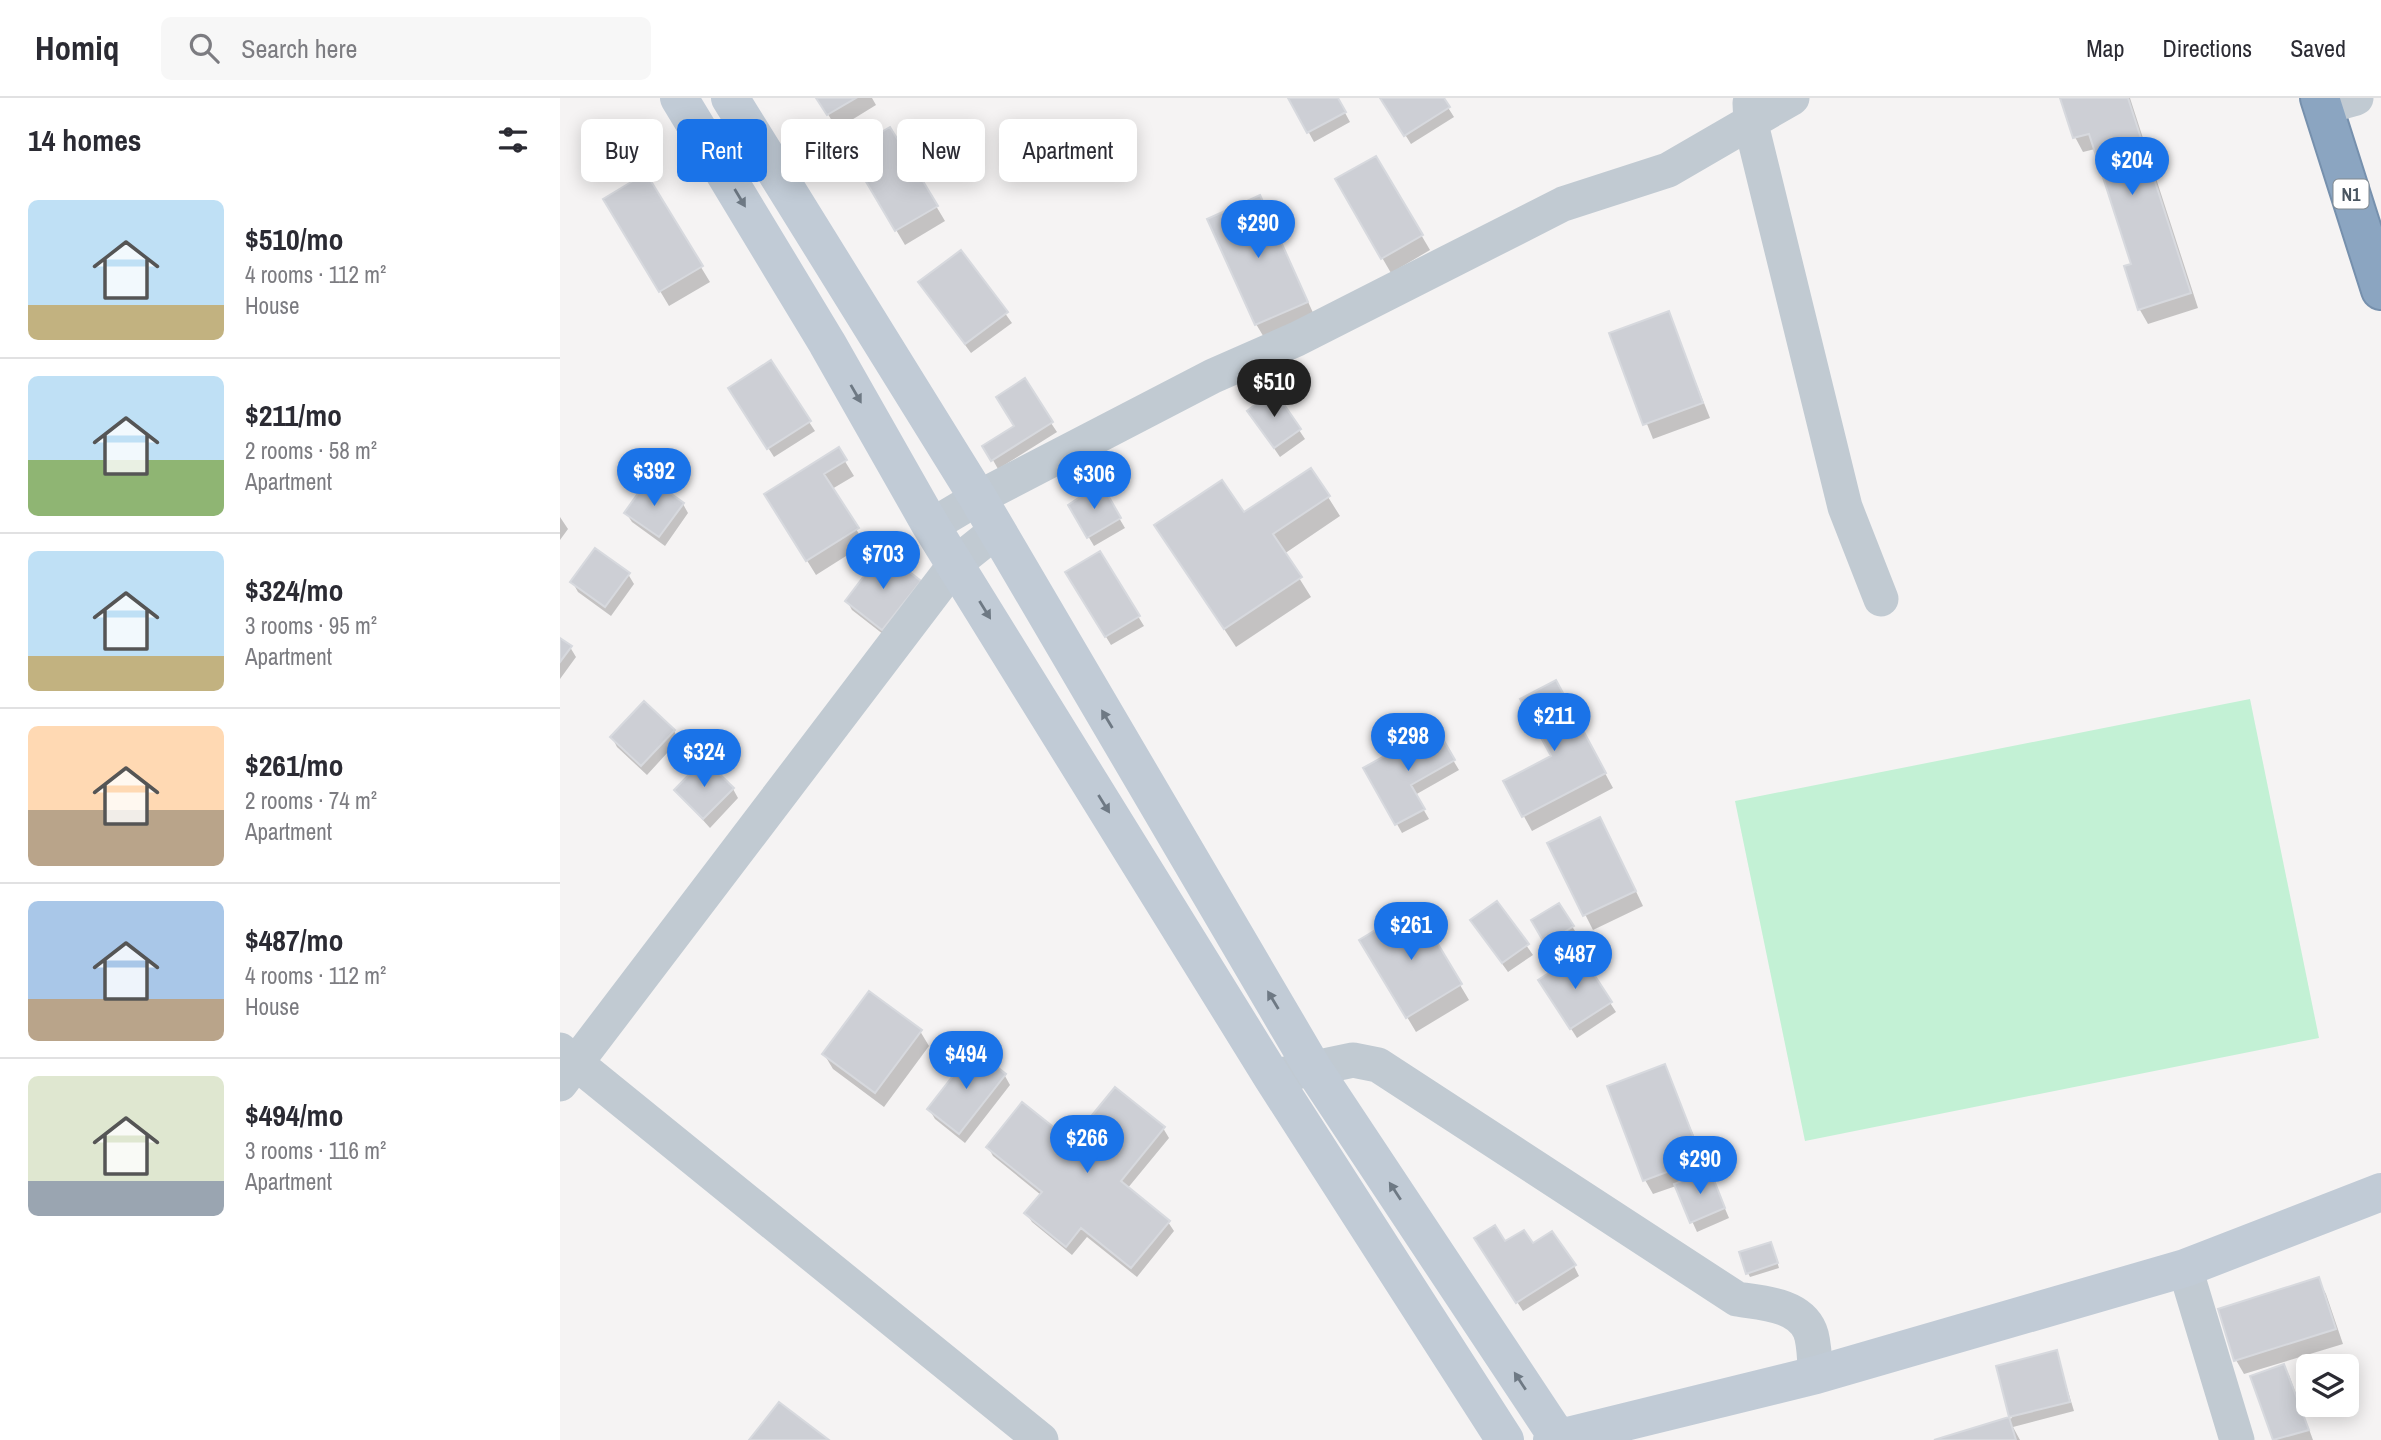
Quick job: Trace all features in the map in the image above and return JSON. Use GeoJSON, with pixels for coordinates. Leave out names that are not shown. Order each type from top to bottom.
{"type":"FeatureCollection","features":[{"type":"Feature","properties":{"kind":"highway","name":"N1"},"geometry":{"type":"LineString","coordinates":[[2333,101],[2381,290]]}},
{"type":"Feature","properties":{"kind":"main road"},"geometry":{"type":"LineString","coordinates":[[679,98],[827,343],[931,526],[1272,1077],[1505,1440]]}},
{"type":"Feature","properties":{"kind":"main road"},"geometry":{"type":"LineString","coordinates":[[730,98],[978,498],[1312,1067],[1556,1439],[1816,1376],[2185,1268],[2381,1192]]}},
{"type":"Feature","properties":{"kind":"street"},"geometry":{"type":"LineString","coordinates":[[931,526],[978,498],[1213,376],[1297,340],[1563,204],[1668,170],[1750,111],[1792,98]]}},
{"type":"Feature","properties":{"kind":"street"},"geometry":{"type":"LineString","coordinates":[[1750,111],[1845,507],[1881,599]]}},
{"type":"Feature","properties":{"kind":"street"},"geometry":{"type":"LineString","coordinates":[[996,531],[956,563],[565,1066],[1041,1440]]}},
{"type":"Feature","properties":{"kind":"street"},"geometry":{"type":"LineString","coordinates":[[1272,1077],[1353,1060],[1378,1065],[1737,1298],[1785,1308],[1801,1318],[1811,1331],[1816,1376]]}},
{"type":"Feature","properties":{"kind":"street"},"geometry":{"type":"LineString","coordinates":[[2185,1268],[2237,1440]]}},
{"type":"Feature","properties":{"kind":"green space"},"geometry":{"type":"Polygon","coordinates":[[[2250,699],[2319,1038],[1805,1141],[1735,801],[2250,699]]]}},
{"type":"Feature","properties":{"kind":"building"},"geometry":{"type":"Polygon","coordinates":[[[816,98],[856,98],[827,115],[816,98]]]}},
{"type":"Feature","properties":{"kind":"building"},"geometry":{"type":"Polygon","coordinates":[[[1288,98],[1338,98],[1346,112],[1307,133],[1288,98]]]}},
{"type":"Feature","properties":{"kind":"building"},"geometry":{"type":"Polygon","coordinates":[[[1380,98],[1444,98],[1450,107],[1404,136],[1380,98]]]}},
{"type":"Feature","properties":{"kind":"building"},"geometry":{"type":"Polygon","coordinates":[[[2060,98],[2128,98],[2191,293],[2138,310],[2124,266],[2131,264],[2089,134],[2073,138],[2060,98]]]}},
{"type":"Feature","properties":{"kind":"building"},"geometry":{"type":"Polygon","coordinates":[[[890,127],[897,139],[897,182],[923,182],[938,206],[895,231],[866,182],[883,182],[883,131],[890,127]]]}},
{"type":"Feature","properties":{"kind":"building"},"geometry":{"type":"Polygon","coordinates":[[[1376,156],[1423,235],[1381,259],[1335,179],[1376,156]]]}},
{"type":"Feature","properties":{"kind":"building"},"geometry":{"type":"Polygon","coordinates":[[[631,182],[652,182],[703,266],[659,292],[603,199],[631,182]]]}},
{"type":"Feature","properties":{"kind":"building"},"geometry":{"type":"Polygon","coordinates":[[[1260,195],[1308,302],[1255,325],[1207,219],[1260,195]]]}},
{"type":"Feature","properties":{"kind":"building"},"geometry":{"type":"Polygon","coordinates":[[[961,250],[1008,312],[965,344],[918,282],[961,250]]]}},
{"type":"Feature","properties":{"kind":"building"},"geometry":{"type":"Polygon","coordinates":[[[1669,311],[1703,403],[1643,425],[1609,333],[1669,311]]]}},
{"type":"Feature","properties":{"kind":"building"},"geometry":{"type":"Polygon","coordinates":[[[771,360],[811,421],[767,449],[728,388],[771,360]]]}},
{"type":"Feature","properties":{"kind":"building"},"geometry":{"type":"Polygon","coordinates":[[[1025,378],[1053,422],[991,461],[982,446],[1014,426],[996,397],[1025,378]]]}},
{"type":"Feature","properties":{"kind":"building"},"geometry":{"type":"Polygon","coordinates":[[[1274,390],[1301,429],[1274,448],[1247,411],[1274,390]]]}},
{"type":"Feature","properties":{"kind":"building"},"geometry":{"type":"Polygon","coordinates":[[[839,447],[847,460],[824,474],[859,528],[806,561],[764,494],[839,447]]]}},
{"type":"Feature","properties":{"kind":"building"},"geometry":{"type":"Polygon","coordinates":[[[1311,468],[1330,496],[1273,534],[1302,577],[1224,629],[1154,525],[1222,480],[1244,512],[1311,468]]]}},
{"type":"Feature","properties":{"kind":"building"},"geometry":{"type":"Polygon","coordinates":[[[649,478],[684,503],[659,537],[624,513],[649,478]]]}},
{"type":"Feature","properties":{"kind":"building"},"geometry":{"type":"Polygon","coordinates":[[[1101,483],[1121,518],[1087,538],[1068,505],[1101,483]]]}},
{"type":"Feature","properties":{"kind":"building"},"geometry":{"type":"Polygon","coordinates":[[[595,548],[630,573],[605,607],[570,582],[595,548]]]}},
{"type":"Feature","properties":{"kind":"building"},"geometry":{"type":"Polygon","coordinates":[[[883,551],[921,581],[882,630],[845,601],[883,551]]]}},
{"type":"Feature","properties":{"kind":"building"},"geometry":{"type":"Polygon","coordinates":[[[883,551],[921,581],[882,630],[845,601],[883,551]]]}},
{"type":"Feature","properties":{"kind":"building"},"geometry":{"type":"Polygon","coordinates":[[[1100,551],[1140,616],[1105,637],[1065,572],[1100,551]]]}},
{"type":"Feature","properties":{"kind":"building"},"geometry":{"type":"Polygon","coordinates":[[[560,638],[572,646],[560,662],[560,638]]]}},
{"type":"Feature","properties":{"kind":"building"},"geometry":{"type":"Polygon","coordinates":[[[1556,680],[1606,773],[1522,817],[1503,781],[1551,756],[1520,699],[1556,680]]]}},
{"type":"Feature","properties":{"kind":"building"},"geometry":{"type":"Polygon","coordinates":[[[644,701],[675,730],[641,766],[610,737],[644,701]]]}},
{"type":"Feature","properties":{"kind":"building"},"geometry":{"type":"Polygon","coordinates":[[[1436,727],[1455,760],[1411,785],[1425,809],[1395,825],[1363,768],[1436,727]]]}},
{"type":"Feature","properties":{"kind":"building"},"geometry":{"type":"Polygon","coordinates":[[[704,759],[734,788],[703,819],[674,790],[704,759]]]}},
{"type":"Feature","properties":{"kind":"building"},"geometry":{"type":"Polygon","coordinates":[[[1600,817],[1636,891],[1583,916],[1547,843],[1600,817]]]}},
{"type":"Feature","properties":{"kind":"building"},"geometry":{"type":"Polygon","coordinates":[[[1497,901],[1529,944],[1502,963],[1470,920],[1497,901]]]}},
{"type":"Feature","properties":{"kind":"building"},"geometry":{"type":"Polygon","coordinates":[[[1559,903],[1574,926],[1545,944],[1531,920],[1559,903]]]}},
{"type":"Feature","properties":{"kind":"building"},"geometry":{"type":"Polygon","coordinates":[[[1415,906],[1462,984],[1406,1018],[1359,940],[1415,906]]]}},
{"type":"Feature","properties":{"kind":"building"},"geometry":{"type":"Polygon","coordinates":[[[1580,953],[1612,1002],[1570,1029],[1538,980],[1580,953]]]}},
{"type":"Feature","properties":{"kind":"building"},"geometry":{"type":"Polygon","coordinates":[[[869,991],[922,1030],[875,1093],[822,1054],[869,991]]]}},
{"type":"Feature","properties":{"kind":"building"},"geometry":{"type":"Polygon","coordinates":[[[974,1049],[1006,1074],[959,1134],[927,1109],[974,1049]]]}},
{"type":"Feature","properties":{"kind":"building"},"geometry":{"type":"Polygon","coordinates":[[[1665,1064],[1702,1159],[1643,1181],[1607,1086],[1665,1064]]]}},
{"type":"Feature","properties":{"kind":"building"},"geometry":{"type":"Polygon","coordinates":[[[1115,1087],[1165,1127],[1121,1181],[1170,1221],[1131,1268],[1081,1228],[1066,1247],[1024,1213],[1042,1192],[986,1147],[1022,1102],[1071,1141],[1115,1087]]]}},
{"type":"Feature","properties":{"kind":"building"},"geometry":{"type":"Polygon","coordinates":[[[1710,1170],[1725,1208],[1690,1223],[1674,1184],[1710,1170]]]}},
{"type":"Feature","properties":{"kind":"building"},"geometry":{"type":"Polygon","coordinates":[[[1495,1225],[1505,1241],[1524,1230],[1533,1243],[1552,1231],[1576,1265],[1516,1303],[1474,1238],[1495,1225]]]}},
{"type":"Feature","properties":{"kind":"building"},"geometry":{"type":"Polygon","coordinates":[[[1771,1242],[1778,1263],[1746,1274],[1739,1252],[1771,1242]]]}},
{"type":"Feature","properties":{"kind":"building"},"geometry":{"type":"Polygon","coordinates":[[[2319,1277],[2336,1329],[2234,1361],[2218,1309],[2319,1277]]]}},
{"type":"Feature","properties":{"kind":"building"},"geometry":{"type":"Polygon","coordinates":[[[2057,1350],[2070,1402],[2009,1417],[1996,1366],[2057,1350]]]}},
{"type":"Feature","properties":{"kind":"building"},"geometry":{"type":"Polygon","coordinates":[[[2284,1364],[2296,1396],[2296,1417],[2304,1417],[2309,1430],[2273,1440],[2250,1376],[2284,1364]]]}},
{"type":"Feature","properties":{"kind":"building"},"geometry":{"type":"Polygon","coordinates":[[[779,1402],[829,1440],[749,1440],[779,1402]]]}},
{"type":"Feature","properties":{"kind":"building"},"geometry":{"type":"Polygon","coordinates":[[[2009,1417],[2016,1440],[1934,1440],[2009,1417]]]}}]}
